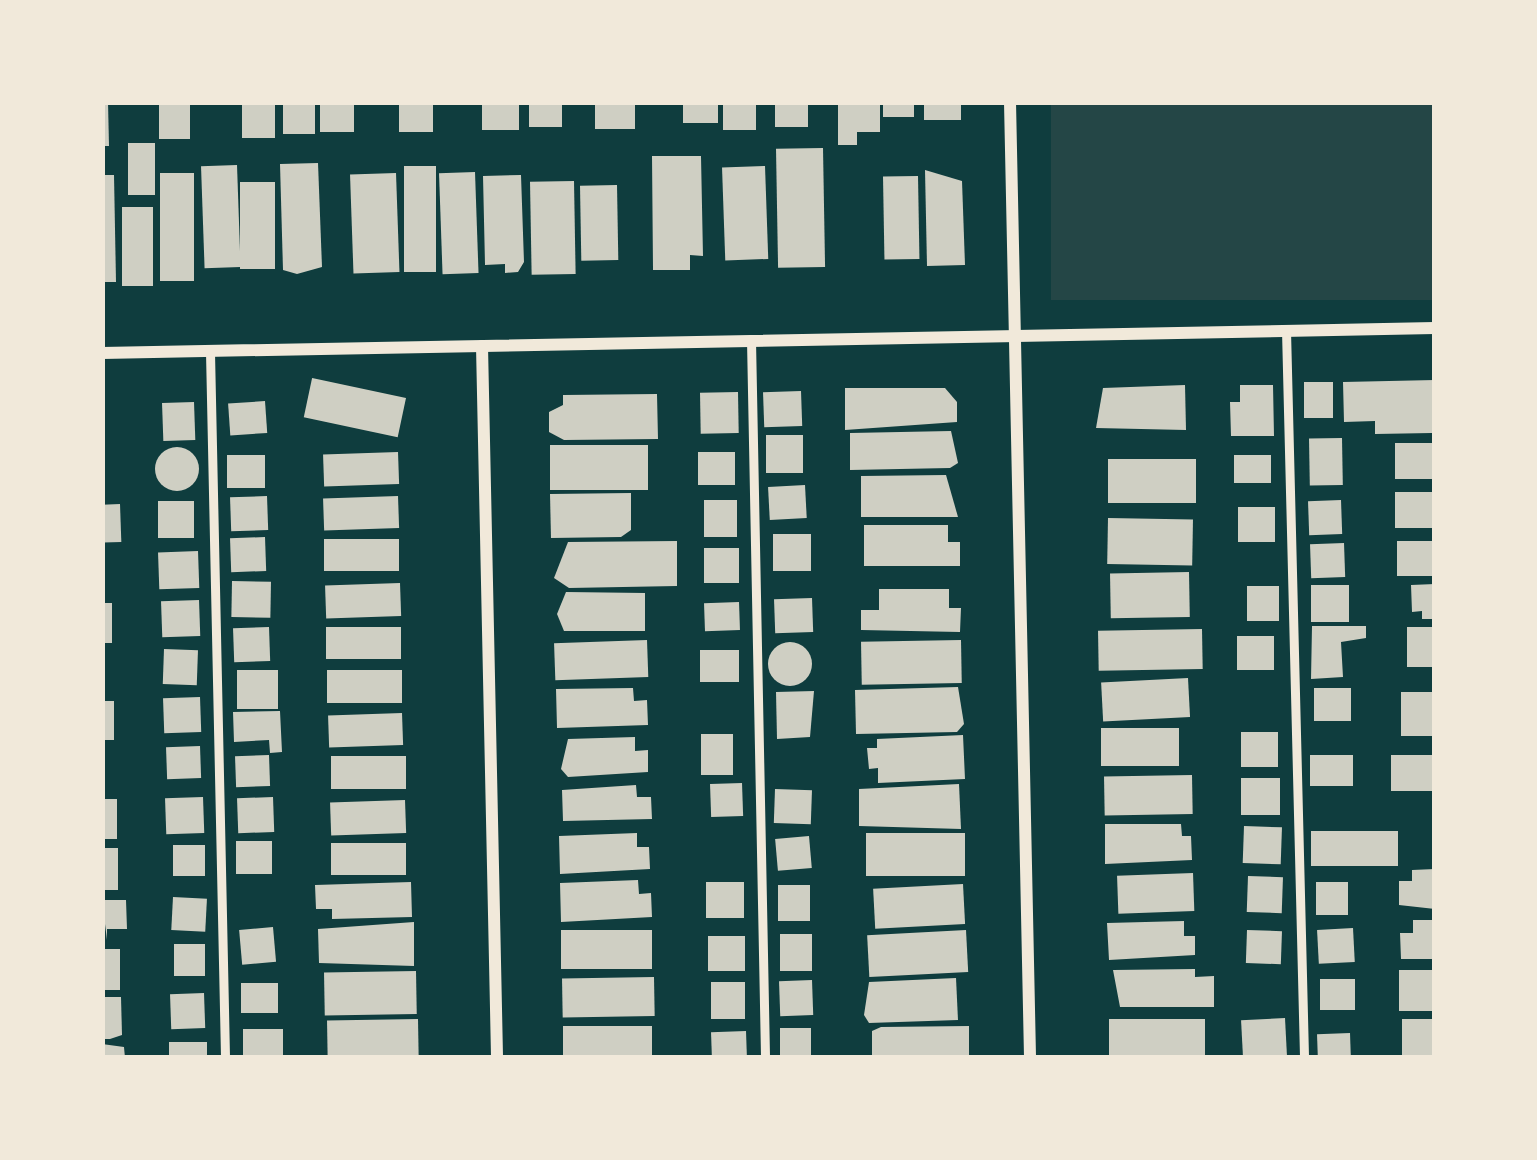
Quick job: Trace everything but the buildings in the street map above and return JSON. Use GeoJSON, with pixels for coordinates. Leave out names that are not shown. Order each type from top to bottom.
{"type":"FeatureCollection","features":[{"type":"Feature","properties":{"kind":"street"},"geometry":{"type":"LineString","coordinates":[[1010,102],[1030,1058]]}},
{"type":"Feature","properties":{"kind":"street"},"geometry":{"type":"LineString","coordinates":[[102,353],[1435,328]]}},
{"type":"Feature","properties":{"kind":"street"},"geometry":{"type":"LineString","coordinates":[[482,346],[497,1058]]}},
{"type":"Feature","properties":{"kind":"lane"},"geometry":{"type":"LineString","coordinates":[[1286,330],[1304,1058]]}},
{"type":"Feature","properties":{"kind":"lane"},"geometry":{"type":"LineString","coordinates":[[751,340],[765,1058]]}},
{"type":"Feature","properties":{"kind":"lane"},"geometry":{"type":"LineString","coordinates":[[210,352],[224,1058]]}},
{"type":"Feature","properties":{"kind":"shaded area"},"geometry":{"type":"Polygon","coordinates":[[[1051,102],[1435,102],[1435,300],[1051,300],[1051,102]]]}}]}
